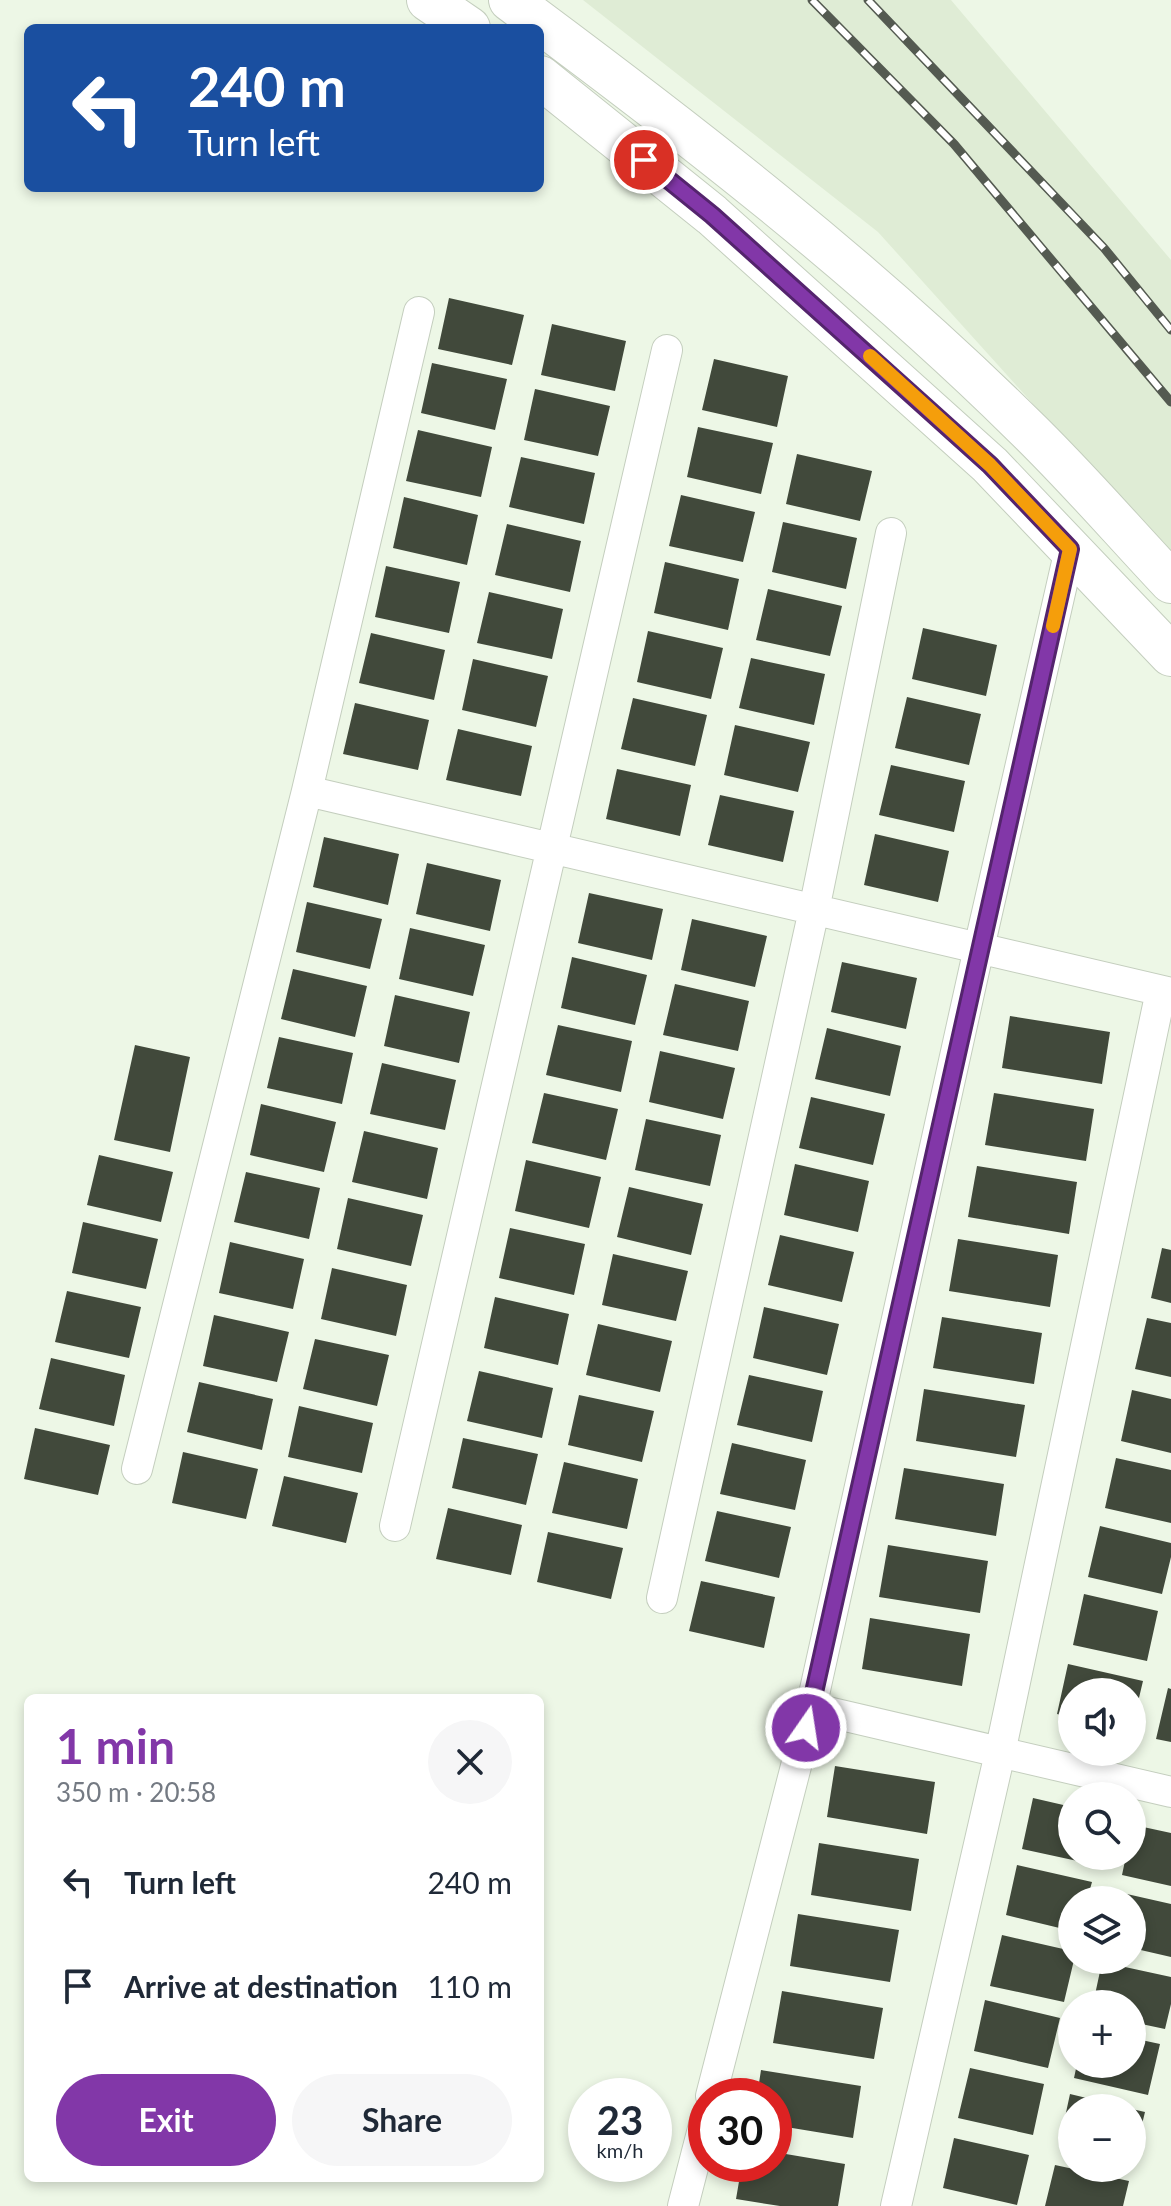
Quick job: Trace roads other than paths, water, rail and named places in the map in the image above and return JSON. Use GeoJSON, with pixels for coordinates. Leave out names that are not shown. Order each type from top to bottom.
{"type":"FeatureCollection","features":[{"type":"Feature","properties":{"kind":"street"},"geometry":{"type":"LineString","coordinates":[[428,0],[463,24]]}},
{"type":"Feature","properties":{"kind":"street"},"geometry":{"type":"LineString","coordinates":[[510,0],[542,24]]}},
{"type":"Feature","properties":{"kind":"street"},"geometry":{"type":"LineString","coordinates":[[544,25],[788,215],[925,333],[1023,425],[1171,582]]}},
{"type":"Feature","properties":{"kind":"street"},"geometry":{"type":"LineString","coordinates":[[544,80],[712,215],[990,465],[1171,655]]}},
{"type":"Feature","properties":{"kind":"street"},"geometry":{"type":"LineString","coordinates":[[137,1469],[307,791],[419,312]]}},
{"type":"Feature","properties":{"kind":"street"},"geometry":{"type":"LineString","coordinates":[[395,1526],[667,350]]}},
{"type":"Feature","properties":{"kind":"street"},"geometry":{"type":"LineString","coordinates":[[662,1598],[814,910],[891,533]]}},
{"type":"Feature","properties":{"kind":"street"},"geometry":{"type":"LineString","coordinates":[[716,2078],[811,1708],[1070,549]]}},
{"type":"Feature","properties":{"kind":"street"},"geometry":{"type":"LineString","coordinates":[[307,791],[1166,992],[1000,1753],[896,2206]]}},
{"type":"Feature","properties":{"kind":"street"},"geometry":{"type":"LineString","coordinates":[[811,1708],[1171,1792]]}},
{"type":"Feature","properties":{"kind":"street"},"geometry":{"type":"LineString","coordinates":[[683,2206],[689,2182]]}},
{"type":"Feature","properties":{"kind":"railway"},"geometry":{"type":"LineString","coordinates":[[812,0],[954,144],[1171,402]]}},
{"type":"Feature","properties":{"kind":"railway"},"geometry":{"type":"LineString","coordinates":[[868,0],[1104,248],[1171,330]]}}]}
